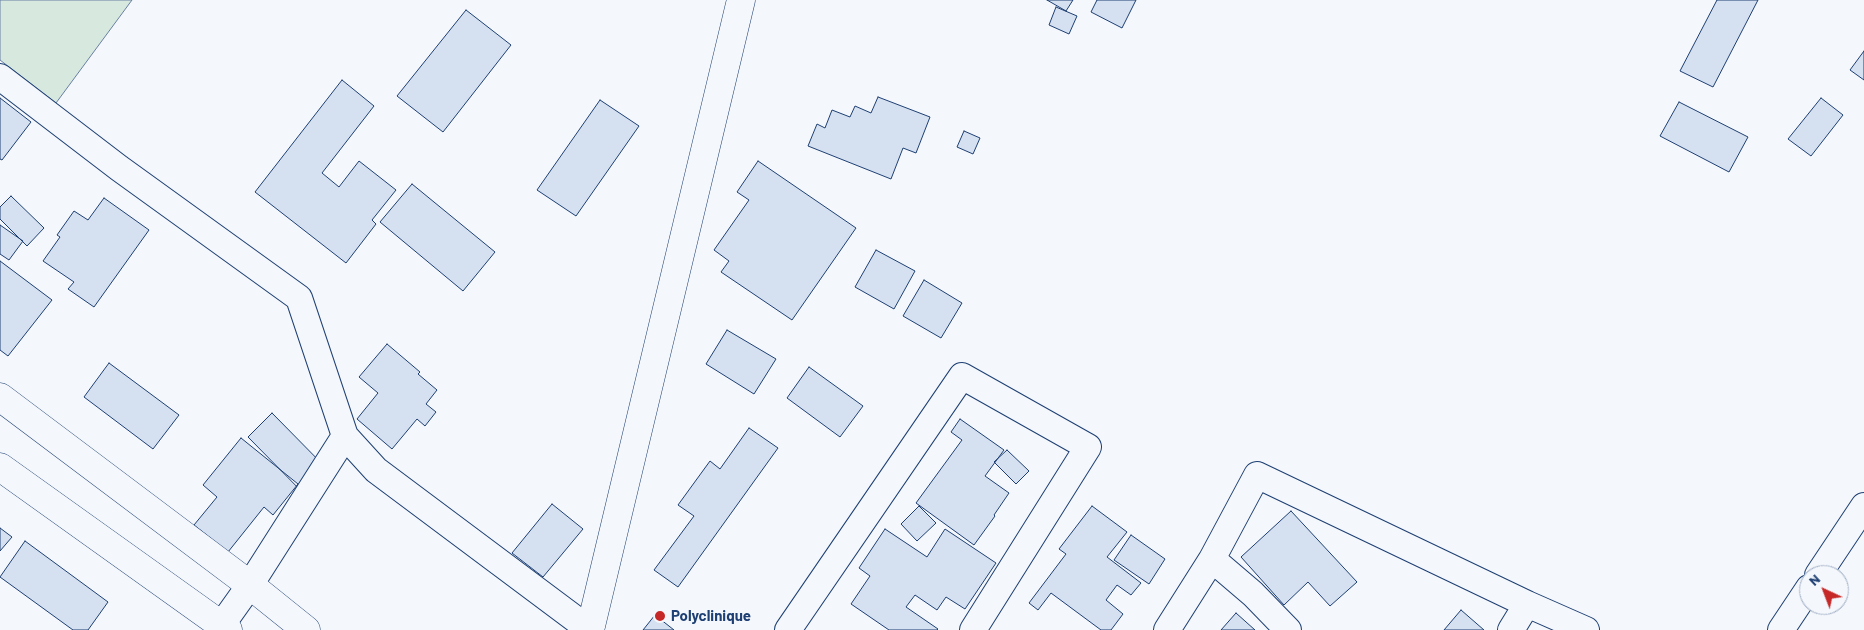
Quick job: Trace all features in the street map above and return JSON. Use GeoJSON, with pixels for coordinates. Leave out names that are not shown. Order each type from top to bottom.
{"type":"FeatureCollection","features":[{"type":"Feature","properties":{"kind":"street"},"geometry":{"type":"LineString","coordinates":[[0,77],[119,168],[299,298],[345,436],[376,470],[590,630],[741,0]]}},
{"type":"Feature","properties":{"kind":"street"},"geometry":{"type":"LineString","coordinates":[[788,630],[962,376],[1088,447],[973,630]]}},
{"type":"Feature","properties":{"kind":"street"},"geometry":{"type":"LineString","coordinates":[[0,398],[167,525],[250,585],[306,630]]}},
{"type":"Feature","properties":{"kind":"street"},"geometry":{"type":"LineString","coordinates":[[0,467],[222,628],[345,436]]}},
{"type":"Feature","properties":{"kind":"street"},"geometry":{"type":"LineString","coordinates":[[1167,630],[1212,559],[1257,475],[1527,604],[1586,630]]}},
{"type":"Feature","properties":{"kind":"street"},"geometry":{"type":"LineString","coordinates":[[1825,565],[1864,506]]}},
{"type":"Feature","properties":{"kind":"street"},"geometry":{"type":"LineString","coordinates":[[1212,559],[1253,594],[1288,630]]}},
{"type":"Feature","properties":{"kind":"street"},"geometry":{"type":"LineString","coordinates":[[1781,630],[1799,603]]}},
{"type":"Feature","properties":{"kind":"street"},"geometry":{"type":"LineString","coordinates":[[1511,630],[1527,604]]}},
{"type":"Feature","properties":{"kind":"shaded area"},"geometry":{"type":"Polygon","coordinates":[[[0,0],[132,0],[56,103],[0,60],[0,0]]]}},
{"type":"Feature","properties":{"kind":"building"},"geometry":{"type":"Polygon","coordinates":[[[1047,0],[1073,0],[1066,11],[1047,0]]]}},
{"type":"Feature","properties":{"kind":"building"},"geometry":{"type":"Polygon","coordinates":[[[1097,0],[1136,0],[1122,28],[1091,12],[1097,0]]]}},
{"type":"Feature","properties":{"kind":"building"},"geometry":{"type":"Polygon","coordinates":[[[1717,0],[1758,0],[1713,87],[1680,71],[1717,0]]]}},
{"type":"Feature","properties":{"kind":"building"},"geometry":{"type":"Polygon","coordinates":[[[1056,7],[1077,16],[1069,34],[1049,25],[1056,7]]]}},
{"type":"Feature","properties":{"kind":"building"},"geometry":{"type":"Polygon","coordinates":[[[466,10],[511,45],[443,132],[397,96],[466,10]]]}},
{"type":"Feature","properties":{"kind":"building"},"geometry":{"type":"Polygon","coordinates":[[[1864,51],[1864,80],[1850,70],[1864,51]]]}},
{"type":"Feature","properties":{"kind":"building"},"geometry":{"type":"Polygon","coordinates":[[[342,80],[374,106],[322,173],[339,187],[359,161],[396,190],[372,220],[376,224],[346,263],[255,192],[342,80]]]}},
{"type":"Feature","properties":{"kind":"building"},"geometry":{"type":"Polygon","coordinates":[[[878,97],[930,117],[916,153],[903,148],[891,179],[808,146],[817,124],[825,128],[832,110],[850,117],[855,106],[871,113],[878,97]]]}},
{"type":"Feature","properties":{"kind":"building"},"geometry":{"type":"Polygon","coordinates":[[[0,98],[31,122],[2,160],[0,159],[0,98]]]}},
{"type":"Feature","properties":{"kind":"building"},"geometry":{"type":"Polygon","coordinates":[[[1821,98],[1843,115],[1811,156],[1788,139],[1821,98]]]}},
{"type":"Feature","properties":{"kind":"building"},"geometry":{"type":"Polygon","coordinates":[[[600,100],[639,126],[576,216],[537,190],[600,100]]]}},
{"type":"Feature","properties":{"kind":"building"},"geometry":{"type":"Polygon","coordinates":[[[1679,102],[1748,137],[1729,172],[1660,136],[1679,102]]]}},
{"type":"Feature","properties":{"kind":"building"},"geometry":{"type":"Polygon","coordinates":[[[964,131],[980,138],[973,154],[957,147],[964,131]]]}},
{"type":"Feature","properties":{"kind":"building"},"geometry":{"type":"Polygon","coordinates":[[[758,161],[856,228],[792,320],[721,272],[729,261],[714,250],[749,200],[737,192],[758,161]]]}},
{"type":"Feature","properties":{"kind":"building"},"geometry":{"type":"Polygon","coordinates":[[[412,184],[495,252],[463,291],[380,222],[412,184]]]}},
{"type":"Feature","properties":{"kind":"building"},"geometry":{"type":"Polygon","coordinates":[[[11,196],[44,228],[27,246],[0,219],[0,207],[11,196]]]}},
{"type":"Feature","properties":{"kind":"building"},"geometry":{"type":"Polygon","coordinates":[[[104,198],[149,230],[94,307],[68,289],[74,282],[43,261],[60,237],[57,235],[74,211],[88,220],[104,198]]]}},
{"type":"Feature","properties":{"kind":"building"},"geometry":{"type":"Polygon","coordinates":[[[0,225],[23,241],[9,260],[0,254],[0,225]]]}},
{"type":"Feature","properties":{"kind":"building"},"geometry":{"type":"Polygon","coordinates":[[[876,250],[915,271],[894,309],[855,287],[876,250]]]}},
{"type":"Feature","properties":{"kind":"building"},"geometry":{"type":"Polygon","coordinates":[[[0,261],[52,300],[8,356],[0,350],[0,261]]]}},
{"type":"Feature","properties":{"kind":"building"},"geometry":{"type":"Polygon","coordinates":[[[924,280],[962,303],[941,338],[903,316],[924,280]]]}},
{"type":"Feature","properties":{"kind":"building"},"geometry":{"type":"Polygon","coordinates":[[[727,330],[776,359],[754,394],[706,364],[727,330]]]}},
{"type":"Feature","properties":{"kind":"building"},"geometry":{"type":"Polygon","coordinates":[[[387,344],[420,372],[418,374],[437,390],[426,404],[436,412],[425,426],[417,419],[392,449],[357,419],[378,393],[359,377],[387,344]]]}},
{"type":"Feature","properties":{"kind":"building"},"geometry":{"type":"Polygon","coordinates":[[[109,363],[179,415],[153,449],[84,397],[109,363]]]}},
{"type":"Feature","properties":{"kind":"building"},"geometry":{"type":"Polygon","coordinates":[[[809,367],[863,406],[840,437],[787,398],[809,367]]]}},
{"type":"Feature","properties":{"kind":"building"},"geometry":{"type":"Polygon","coordinates":[[[272,413],[335,477],[311,501],[248,437],[272,413]]]}},
{"type":"Feature","properties":{"kind":"building"},"geometry":{"type":"Polygon","coordinates":[[[960,419],[1004,450],[985,476],[1009,493],[974,545],[916,503],[962,440],[951,432],[960,419]]]}},
{"type":"Feature","properties":{"kind":"building"},"geometry":{"type":"Polygon","coordinates":[[[749,428],[778,448],[678,587],[654,570],[694,516],[678,505],[710,461],[720,469],[749,428]]]}},
{"type":"Feature","properties":{"kind":"building"},"geometry":{"type":"Polygon","coordinates":[[[241,438],[298,484],[273,515],[264,507],[228,552],[194,525],[217,497],[203,485],[241,438]]]}},
{"type":"Feature","properties":{"kind":"building"},"geometry":{"type":"Polygon","coordinates":[[[1007,450],[1029,471],[1016,484],[994,462],[1007,450]]]}},
{"type":"Feature","properties":{"kind":"building"},"geometry":{"type":"Polygon","coordinates":[[[552,504],[583,529],[543,577],[512,553],[552,504]]]}},
{"type":"Feature","properties":{"kind":"building"},"geometry":{"type":"Polygon","coordinates":[[[919,506],[936,523],[917,541],[901,524],[919,506]]]}},
{"type":"Feature","properties":{"kind":"building"},"geometry":{"type":"Polygon","coordinates":[[[1092,506],[1127,532],[1107,557],[1141,583],[1131,595],[1117,585],[1106,600],[1123,614],[1111,630],[1101,630],[1051,593],[1038,610],[1029,603],[1066,554],[1059,549],[1092,506]]]}},
{"type":"Feature","properties":{"kind":"building"},"geometry":{"type":"Polygon","coordinates":[[[1291,511],[1357,582],[1330,606],[1308,582],[1284,605],[1241,557],[1291,511]]]}},
{"type":"Feature","properties":{"kind":"building"},"geometry":{"type":"Polygon","coordinates":[[[0,528],[12,537],[0,551],[0,528]]]}},
{"type":"Feature","properties":{"kind":"building"},"geometry":{"type":"Polygon","coordinates":[[[885,529],[927,557],[945,529],[996,563],[965,609],[946,597],[937,610],[915,595],[906,607],[937,630],[889,630],[851,604],[870,576],[859,568],[885,529]]]}},
{"type":"Feature","properties":{"kind":"building"},"geometry":{"type":"Polygon","coordinates":[[[1131,535],[1165,559],[1149,584],[1114,560],[1131,535]]]}},
{"type":"Feature","properties":{"kind":"building"},"geometry":{"type":"Polygon","coordinates":[[[25,541],[108,602],[88,630],[73,630],[0,577],[25,541]]]}},
{"type":"Feature","properties":{"kind":"building"},"geometry":{"type":"Polygon","coordinates":[[[1461,610],[1484,630],[1444,630],[1461,610]]]}},
{"type":"Feature","properties":{"kind":"building"},"geometry":{"type":"Polygon","coordinates":[[[1236,613],[1255,630],[1221,630],[1236,613]]]}},
{"type":"Feature","properties":{"kind":"building"},"geometry":{"type":"Polygon","coordinates":[[[655,615],[674,630],[643,630],[655,615]]]}},
{"type":"Feature","properties":{"kind":"place","name":"Polyclinique"},"geometry":{"type":"Point","coordinates":[660,616]}}]}
